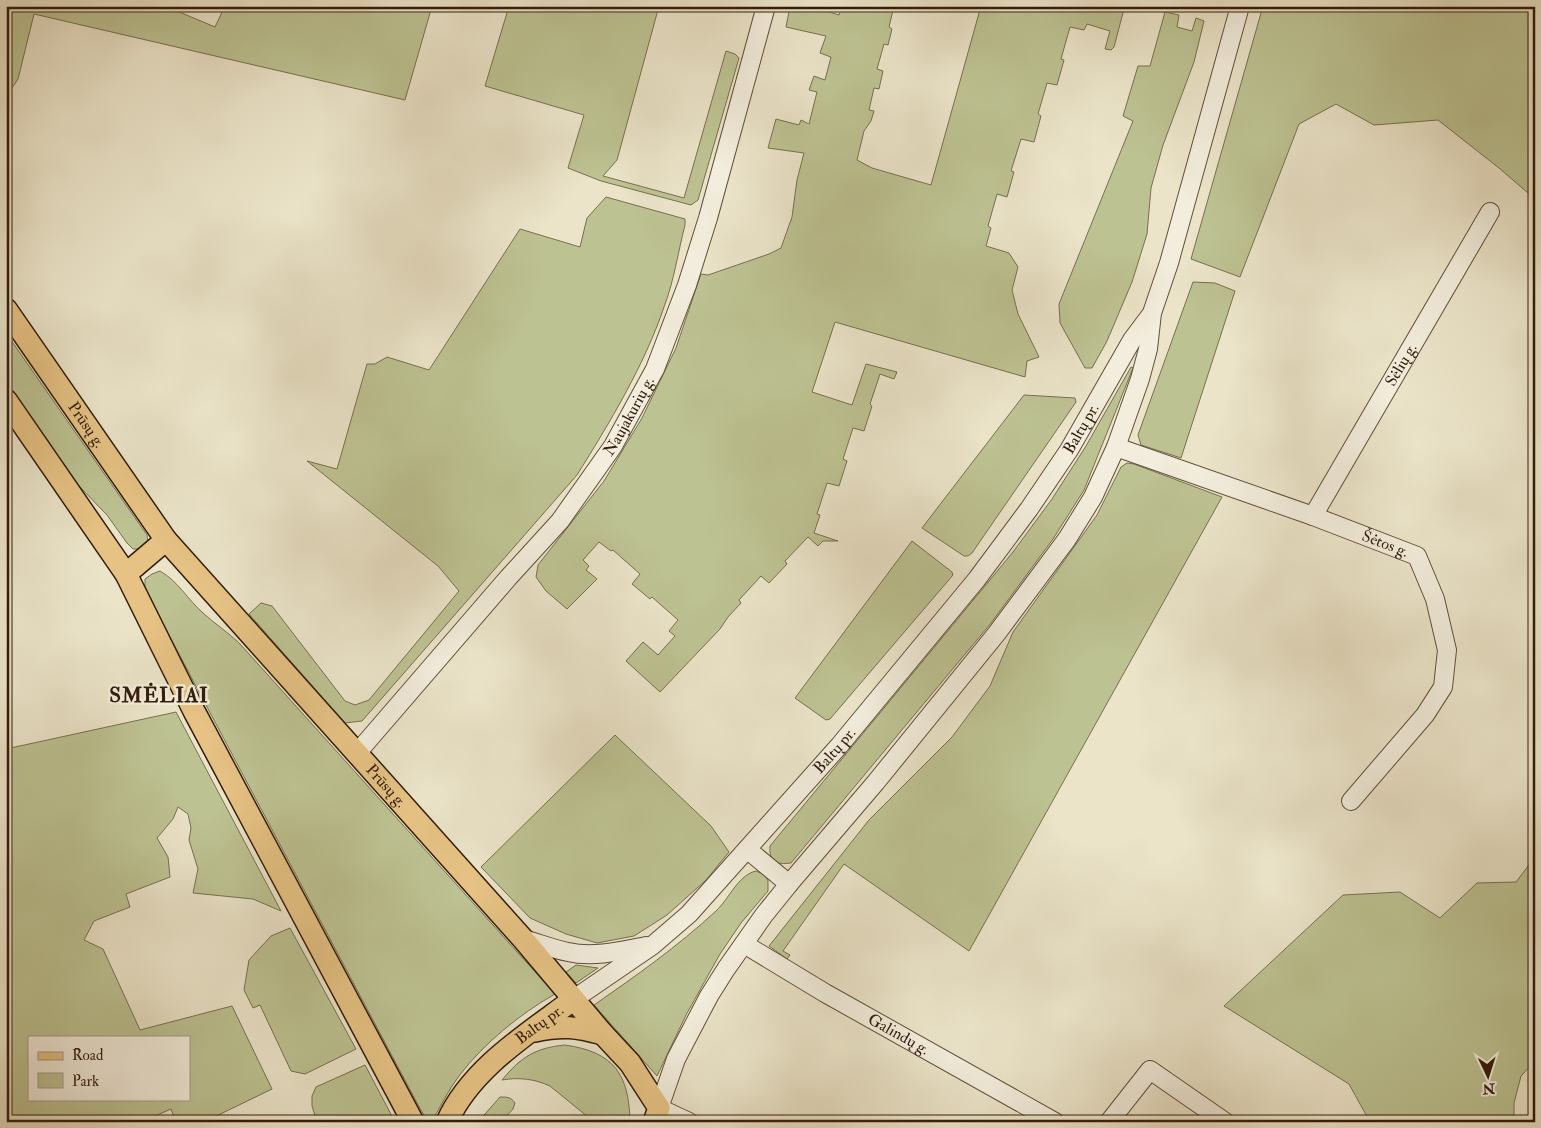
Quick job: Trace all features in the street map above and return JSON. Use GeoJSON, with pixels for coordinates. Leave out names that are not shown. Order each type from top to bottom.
{"type":"FeatureCollection","features":[{"type":"Feature","properties":{"kind":"main road","name":"Prūsų g."},"geometry":{"type":"LineString","coordinates":[[6,309],[166,540],[523,939],[630,1063],[656,1115]]}},
{"type":"Feature","properties":{"kind":"main road"},"geometry":{"type":"LineString","coordinates":[[6,400],[126,574],[194,712],[413,1122]]}},
{"type":"Feature","properties":{"kind":"main road"},"geometry":{"type":"LineString","coordinates":[[126,574],[166,540]]}},
{"type":"Feature","properties":{"kind":"main road","name":"Baltų pr."},"geometry":{"type":"LineString","coordinates":[[447,1122],[467,1091],[495,1058],[574,999]]}},
{"type":"Feature","properties":{"kind":"main road"},"geometry":{"type":"LineString","coordinates":[[530,1032],[558,1026],[577,1027],[604,1034]]}},
{"type":"Feature","properties":{"kind":"street","name":"Naujakurių g."},"geometry":{"type":"LineString","coordinates":[[357,753],[501,585],[560,520],[617,438],[655,369],[687,285],[708,218],[766,6]]}},
{"type":"Feature","properties":{"kind":"street","name":"Baltų pr."},"geometry":{"type":"LineString","coordinates":[[656,1115],[680,1052],[709,996],[726,969],[789,884],[876,782],[997,633],[1067,539],[1093,497],[1116,447],[1140,379],[1148,349],[1152,313],[1169,263],[1240,6]]}},
{"type":"Feature","properties":{"kind":"street","name":"Sėlių g."},"geometry":{"type":"LineString","coordinates":[[1313,516],[1490,212]]}},
{"type":"Feature","properties":{"kind":"street","name":"Baltų pr."},"geometry":{"type":"LineString","coordinates":[[574,999],[653,945],[689,914],[839,746],[977,579],[1029,509],[1069,450],[1132,340],[1152,313]]}},
{"type":"Feature","properties":{"kind":"street","name":"Šėtos g."},"geometry":{"type":"LineString","coordinates":[[1116,447],[1313,516],[1417,556],[1436,599],[1447,650],[1443,687],[1425,715],[1352,801]]}},
{"type":"Feature","properties":{"kind":"street"},"geometry":{"type":"LineString","coordinates":[[748,850],[789,884]]}},
{"type":"Feature","properties":{"kind":"street"},"geometry":{"type":"LineString","coordinates":[[523,939],[578,953],[615,953],[653,945]]}},
{"type":"Feature","properties":{"kind":"street","name":"Galindų g."},"geometry":{"type":"LineString","coordinates":[[744,944],[825,993],[1055,1122]]}},
{"type":"Feature","properties":{"kind":"street"},"geometry":{"type":"LineString","coordinates":[[1109,1122],[1150,1070],[1225,1122]]}},
{"type":"Feature","properties":{"kind":"street"},"geometry":{"type":"LineString","coordinates":[[656,1115],[689,1122]]}},
{"type":"Feature","properties":{"kind":"green space"},"geometry":{"type":"Polygon","coordinates":[[[6,6],[165,6],[215,27],[225,6],[432,6],[405,100],[34,14],[18,79],[6,97],[6,6]]]}},
{"type":"Feature","properties":{"kind":"green space"},"geometry":{"type":"Polygon","coordinates":[[[509,6],[659,6],[617,160],[603,176],[684,198],[726,51],[735,54],[739,58],[698,200],[691,205],[601,181],[568,168],[584,115],[485,86],[509,6]]]}},
{"type":"Feature","properties":{"kind":"green space"},"geometry":{"type":"Polygon","coordinates":[[[790,6],[814,7],[839,15],[842,6],[894,6],[889,27],[892,29],[888,45],[884,44],[877,69],[883,71],[879,89],[874,88],[869,110],[874,111],[871,121],[864,131],[857,160],[872,168],[931,185],[981,6],[1122,6],[1124,9],[1114,47],[1111,50],[1105,49],[1110,31],[1087,24],[1084,30],[1070,27],[1061,59],[1064,60],[1057,85],[1047,83],[1038,114],[1041,116],[1034,142],[1021,139],[1011,171],[1014,172],[1007,197],[997,194],[988,226],[991,228],[986,246],[1009,253],[1018,267],[1012,290],[1018,314],[1039,357],[1027,361],[1025,377],[835,322],[812,392],[852,405],[866,364],[897,372],[894,379],[880,374],[870,404],[872,406],[864,431],[853,428],[843,459],[847,461],[839,486],[827,483],[817,514],[820,515],[814,533],[838,541],[823,541],[818,546],[808,537],[785,561],[787,564],[769,583],[761,576],[739,600],[741,603],[720,629],[660,692],[626,661],[643,642],[658,655],[675,636],[669,631],[678,620],[652,597],[650,599],[632,584],[640,574],[613,550],[611,551],[599,542],[583,560],[589,566],[586,570],[597,579],[567,609],[546,591],[536,577],[538,565],[604,481],[642,418],[676,348],[701,274],[708,275],[781,248],[792,217],[797,180],[804,153],[768,148],[776,119],[799,125],[801,120],[809,124],[817,92],[809,90],[814,76],[825,80],[831,57],[820,53],[826,36],[786,27],[790,6]]]}},
{"type":"Feature","properties":{"kind":"green space"},"geometry":{"type":"Polygon","coordinates":[[[1263,6],[1535,6],[1535,199],[1438,120],[1374,125],[1336,104],[1299,124],[1240,277],[1191,259],[1263,6]]]}},
{"type":"Feature","properties":{"kind":"green space"},"geometry":{"type":"Polygon","coordinates":[[[1165,12],[1179,15],[1177,27],[1192,31],[1196,18],[1204,21],[1194,62],[1163,145],[1151,188],[1147,234],[1132,282],[1107,341],[1092,368],[1085,368],[1060,323],[1059,304],[1133,121],[1123,116],[1138,66],[1150,66],[1165,12]]]}},
{"type":"Feature","properties":{"kind":"green space"},"geometry":{"type":"Polygon","coordinates":[[[606,197],[685,219],[667,297],[637,372],[577,475],[362,721],[345,723],[249,614],[261,603],[272,606],[345,701],[355,705],[369,700],[459,591],[438,566],[307,461],[337,469],[367,364],[375,364],[387,357],[429,370],[520,229],[580,247],[587,218],[606,197]]]}},
{"type":"Feature","properties":{"kind":"green space"},"geometry":{"type":"Polygon","coordinates":[[[1193,282],[1215,283],[1235,291],[1181,458],[1141,445],[1138,435],[1193,282]]]}},
{"type":"Feature","properties":{"kind":"green space"},"geometry":{"type":"Polygon","coordinates":[[[6,333],[147,535],[148,543],[142,549],[133,549],[127,543],[107,515],[78,485],[6,383],[6,333]]]}},
{"type":"Feature","properties":{"kind":"green space"},"geometry":{"type":"Polygon","coordinates":[[[1131,367],[1133,368],[1084,490],[1053,539],[991,623],[791,863],[778,863],[774,861],[771,856],[770,846],[1013,552],[1052,499],[1086,446],[1131,367]]]}},
{"type":"Feature","properties":{"kind":"green space"},"geometry":{"type":"Polygon","coordinates":[[[1024,395],[1075,398],[1076,402],[972,553],[964,556],[922,528],[1024,395]]]}},
{"type":"Feature","properties":{"kind":"green space"},"geometry":{"type":"Polygon","coordinates":[[[1127,463],[1222,497],[969,951],[844,864],[783,951],[790,955],[787,959],[769,946],[869,820],[952,737],[990,686],[1013,632],[1097,515],[1121,467],[1127,463]]]}},
{"type":"Feature","properties":{"kind":"green space"},"geometry":{"type":"Polygon","coordinates":[[[912,541],[952,572],[953,575],[830,719],[826,720],[795,698],[912,541]]]}},
{"type":"Feature","properties":{"kind":"green space"},"geometry":{"type":"Polygon","coordinates":[[[160,571],[178,585],[203,613],[240,644],[555,994],[503,1030],[480,1052],[455,1081],[431,1122],[428,1122],[417,1103],[145,590],[145,579],[160,571]]]}},
{"type":"Feature","properties":{"kind":"green space"},"geometry":{"type":"Polygon","coordinates":[[[176,712],[281,911],[253,899],[193,893],[198,869],[189,840],[191,828],[188,814],[178,807],[173,819],[157,838],[168,857],[170,877],[126,894],[130,907],[94,921],[84,940],[103,949],[140,1030],[232,1006],[272,1089],[204,1122],[176,1122],[171,1109],[146,1120],[146,1122],[6,1122],[6,749],[176,712]]]}},
{"type":"Feature","properties":{"kind":"green space"},"geometry":{"type":"Polygon","coordinates":[[[615,735],[711,826],[729,852],[706,880],[667,915],[634,936],[597,943],[566,934],[530,918],[481,867],[615,735]]]}},
{"type":"Feature","properties":{"kind":"green space"},"geometry":{"type":"Polygon","coordinates":[[[1535,857],[1535,1061],[1521,1076],[1514,1103],[1514,1122],[1370,1122],[1349,1084],[1224,1006],[1343,895],[1400,892],[1440,918],[1477,883],[1516,882],[1535,857]]]}},
{"type":"Feature","properties":{"kind":"green space"},"geometry":{"type":"Polygon","coordinates":[[[756,871],[763,874],[768,880],[768,891],[741,923],[720,954],[686,1015],[657,1076],[594,1005],[687,937],[721,906],[744,877],[756,871]]]}},
{"type":"Feature","properties":{"kind":"green space"},"geometry":{"type":"Polygon","coordinates":[[[290,928],[356,1049],[305,1074],[291,1071],[260,1005],[253,1008],[244,990],[249,960],[271,936],[290,928]]]}},
{"type":"Feature","properties":{"kind":"green space"},"geometry":{"type":"Polygon","coordinates":[[[576,965],[598,968],[576,983],[566,972],[576,965]]]}},
{"type":"Feature","properties":{"kind":"green space"},"geometry":{"type":"Polygon","coordinates":[[[565,1045],[596,1053],[616,1068],[622,1078],[626,1091],[630,1122],[594,1122],[550,1086],[527,1079],[502,1080],[529,1055],[545,1048],[565,1045]]]}},
{"type":"Feature","properties":{"kind":"green space"},"geometry":{"type":"Polygon","coordinates":[[[365,1065],[395,1122],[317,1122],[312,1106],[312,1096],[316,1087],[365,1065]]]}},
{"type":"Feature","properties":{"kind":"green space"},"geometry":{"type":"Polygon","coordinates":[[[500,1097],[507,1097],[512,1100],[515,1103],[513,1109],[501,1122],[478,1122],[500,1097]]]}},
{"type":"Feature","properties":{"kind":"district","name":"SMĖLIAI"},"geometry":{"type":"Point","coordinates":[159,695]}}]}
